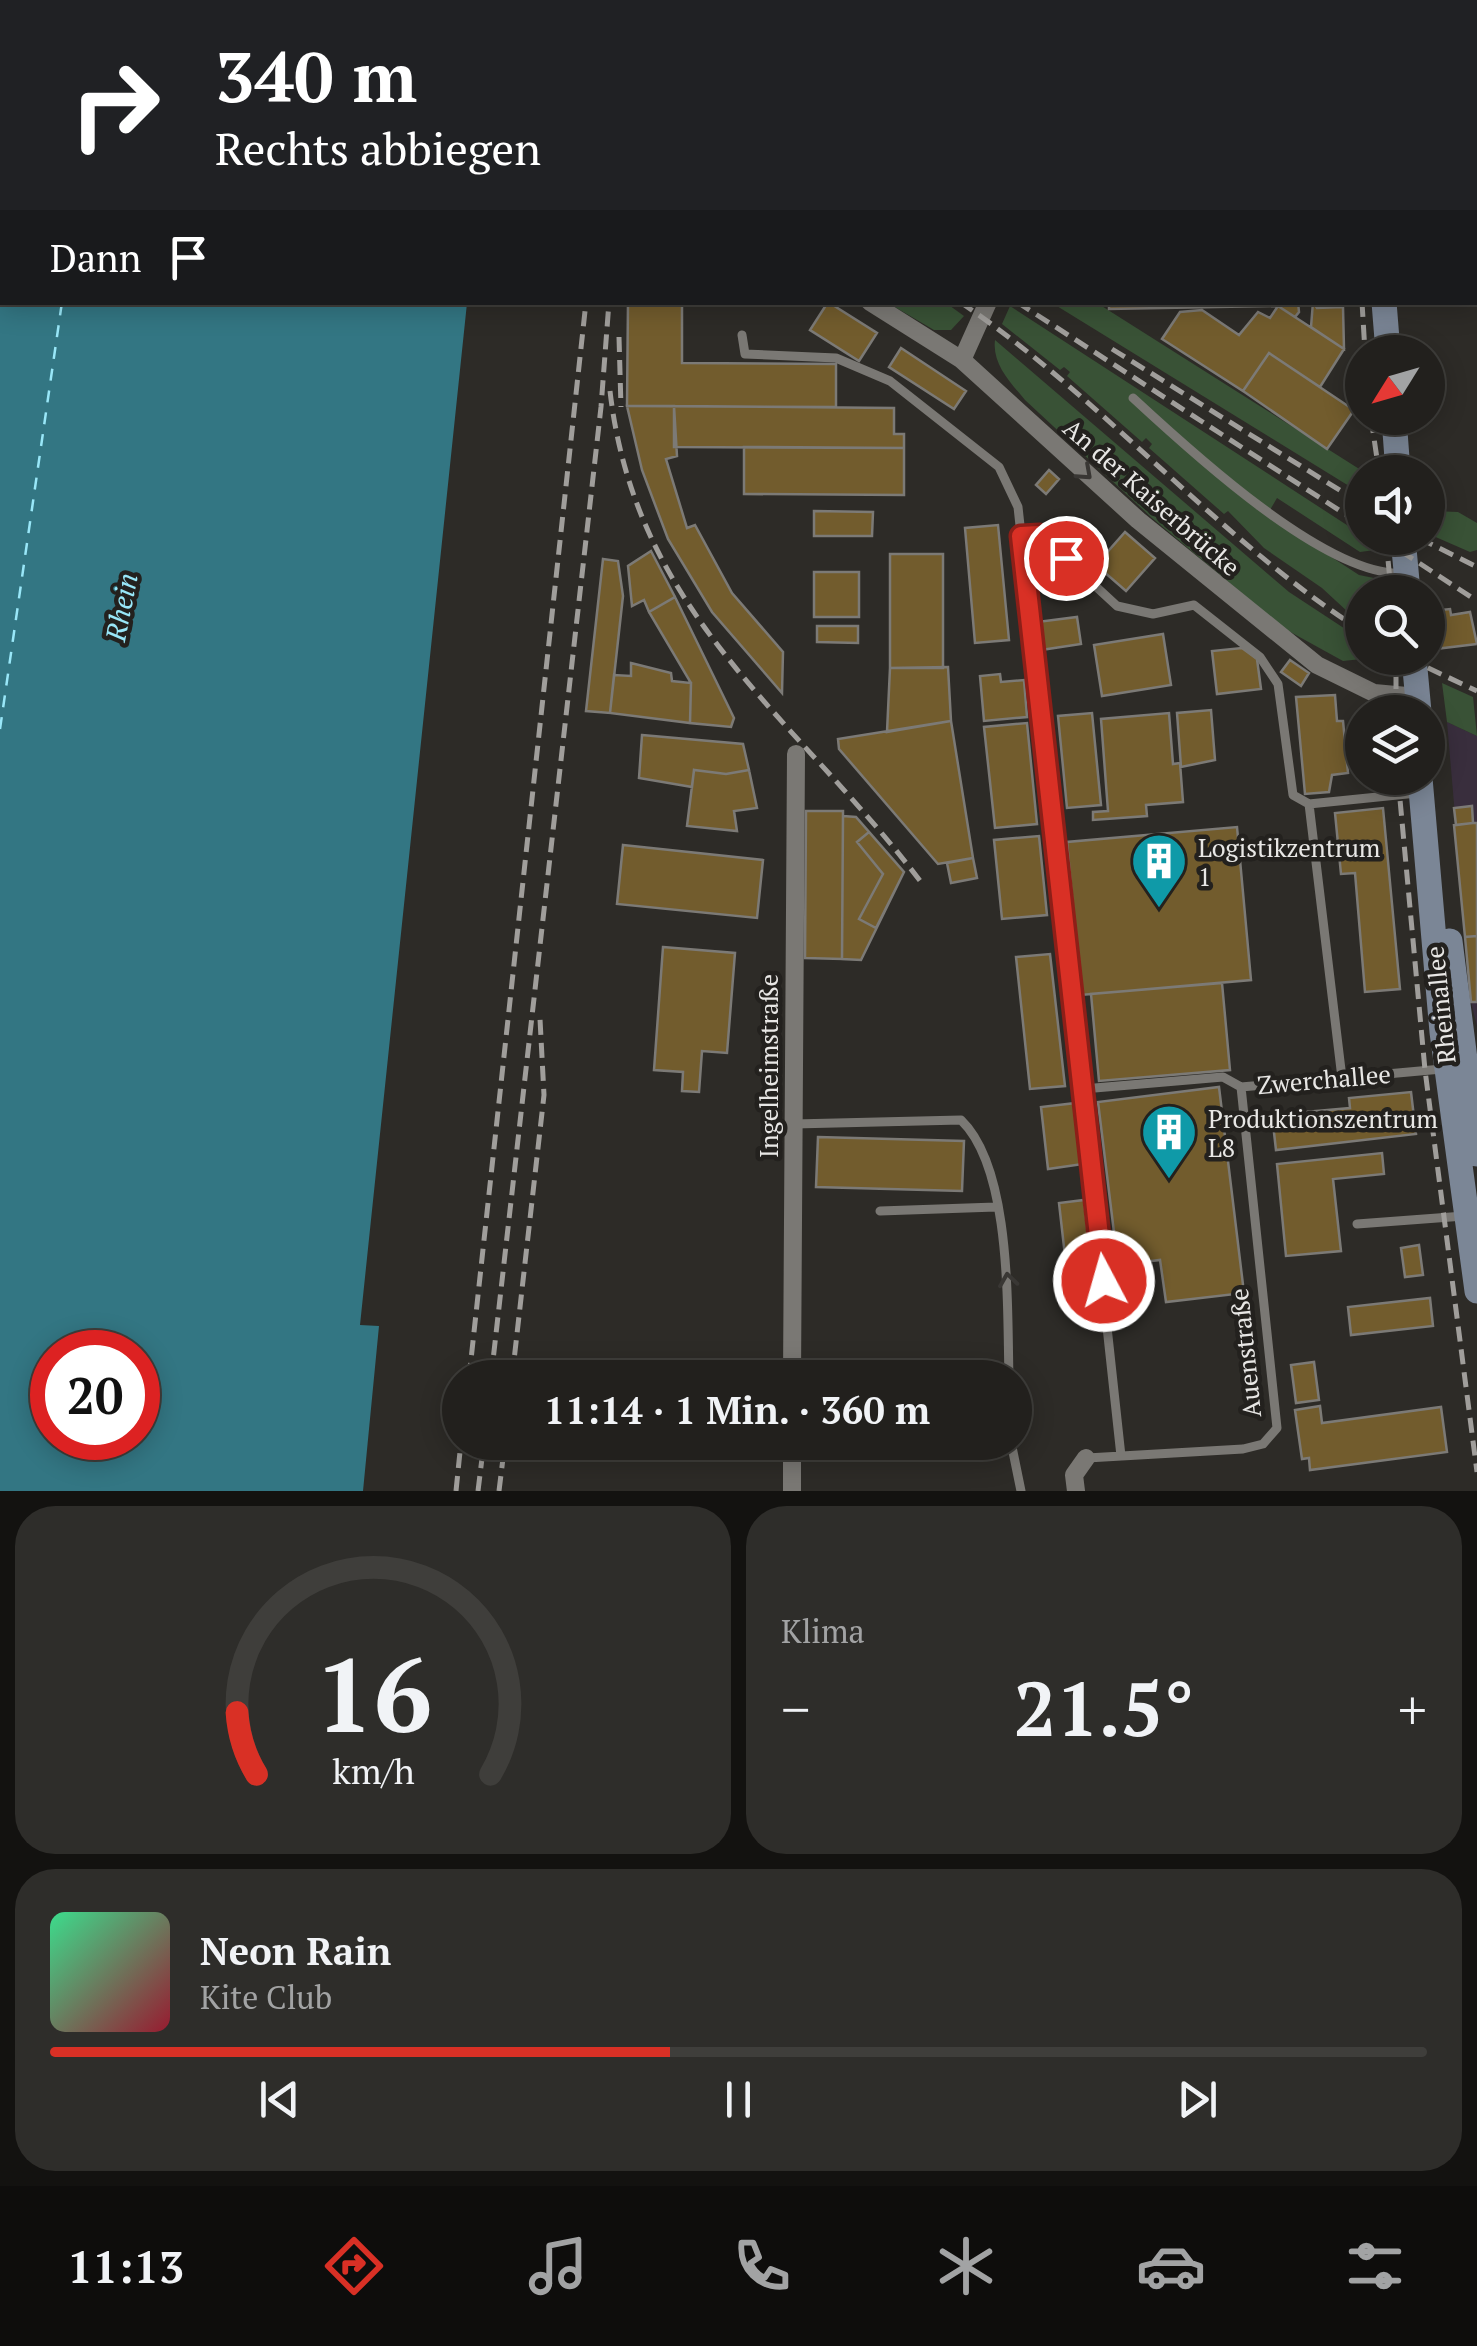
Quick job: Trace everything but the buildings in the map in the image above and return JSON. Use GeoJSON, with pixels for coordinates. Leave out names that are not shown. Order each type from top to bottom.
{"type":"FeatureCollection","features":[{"type":"Feature","properties":{"kind":"main road"},"geometry":{"type":"LineString","coordinates":[[1384,305],[1387,335]]}},
{"type":"Feature","properties":{"kind":"main road","name":"Rheinallee"},"geometry":{"type":"LineString","coordinates":[[1422,795],[1463,1066],[1474,1102],[1477,1154]]}},
{"type":"Feature","properties":{"kind":"main road","name":"Rheinallee"},"geometry":{"type":"LineString","coordinates":[[1432,795],[1463,1066],[1466,1216],[1477,1291]]}},
{"type":"Feature","properties":{"kind":"street","name":"An der Kaiserbrücke"},"geometry":{"type":"LineString","coordinates":[[875,305],[962,360],[1138,520],[1316,665],[1384,695]]}},
{"type":"Feature","properties":{"kind":"street"},"geometry":{"type":"LineString","coordinates":[[962,360],[987,305]]}},
{"type":"Feature","properties":{"kind":"street","name":"Ingelheimstraße"},"geometry":{"type":"LineString","coordinates":[[792,1360],[796,754]]}},
{"type":"Feature","properties":{"kind":"street","name":"Auenstraße"},"geometry":{"type":"LineString","coordinates":[[1076,1491],[1074,1475],[1086,1458]]}},
{"type":"Feature","properties":{"kind":"street"},"geometry":{"type":"LineString","coordinates":[[792,1460],[792,1491]]}},
{"type":"Feature","properties":{"kind":"lane"},"geometry":{"type":"LineString","coordinates":[[742,335],[745,354],[836,358],[890,381],[1000,467],[1018,508],[1121,1456]]}},
{"type":"Feature","properties":{"kind":"lane"},"geometry":{"type":"LineString","coordinates":[[1133,398],[1210,470],[1322,546],[1387,575]]}},
{"type":"Feature","properties":{"kind":"lane"},"geometry":{"type":"LineString","coordinates":[[1021,536],[1040,535],[1117,606],[1153,614],[1194,605],[1260,657],[1278,684],[1293,795],[1309,804],[1362,795]]}},
{"type":"Feature","properties":{"kind":"lane"},"geometry":{"type":"LineString","coordinates":[[1309,804],[1342,1078]]}},
{"type":"Feature","properties":{"kind":"lane","name":"Zwerchallee"},"geometry":{"type":"LineString","coordinates":[[1256,1215],[1241,1087],[1463,1066]]}},
{"type":"Feature","properties":{"kind":"lane"},"geometry":{"type":"LineString","coordinates":[[1083,1088],[1223,1078],[1241,1087]]}},
{"type":"Feature","properties":{"kind":"lane"},"geometry":{"type":"LineString","coordinates":[[794,1124],[961,1120],[978,1136],[996,1207],[1011,1296],[1009,1360]]}},
{"type":"Feature","properties":{"kind":"lane"},"geometry":{"type":"LineString","coordinates":[[880,1211],[996,1207]]}},
{"type":"Feature","properties":{"kind":"lane","name":"Auenstraße"},"geometry":{"type":"LineString","coordinates":[[1086,1458],[1256,1447],[1277,1428],[1256,1215]]}},
{"type":"Feature","properties":{"kind":"lane"},"geometry":{"type":"LineString","coordinates":[[1357,1224],[1466,1216]]}},
{"type":"Feature","properties":{"kind":"lane"},"geometry":{"type":"LineString","coordinates":[[1015,1460],[1022,1491]]}},
{"type":"Feature","properties":{"kind":"shaded area"},"geometry":{"type":"Polygon","coordinates":[[[1447,722],[1477,736],[1477,1026],[1471,1002],[1447,722]]]}},
{"type":"Feature","properties":{"kind":"green space"},"geometry":{"type":"Polygon","coordinates":[[[891,305],[949,305],[964,316],[951,330],[934,330],[891,305]]]}},
{"type":"Feature","properties":{"kind":"green space"},"geometry":{"type":"Polygon","coordinates":[[[1055,305],[1100,305],[1345,460],[1345,484],[1055,305]]]}},
{"type":"Feature","properties":{"kind":"green space"},"geometry":{"type":"Polygon","coordinates":[[[1010,306],[1345,524],[1345,542],[1277,498],[1267,515],[1359,575],[1345,575],[1345,609],[1322,588],[1264,548],[1228,511],[1224,514],[1149,448],[1152,444],[1146,438],[1142,442],[1067,376],[1070,372],[1064,367],[1060,370],[1002,324],[1010,306]]]}},
{"type":"Feature","properties":{"kind":"green space"},"geometry":{"type":"Polygon","coordinates":[[[995,340],[1289,592],[1345,629],[1345,661],[1285,629],[1152,518],[1025,400],[999,365],[995,340]]]}},
{"type":"Feature","properties":{"kind":"green space"},"geometry":{"type":"Polygon","coordinates":[[[1445,512],[1458,512],[1477,523],[1477,550],[1470,552],[1445,541],[1445,512]]]}},
{"type":"Feature","properties":{"kind":"green space"},"geometry":{"type":"Polygon","coordinates":[[[1442,683],[1473,697],[1477,736],[1447,722],[1442,683]]]}},
{"type":"Feature","properties":{"kind":"water","name":"Rhein"},"geometry":{"type":"Polygon","coordinates":[[[0,305],[467,305],[360,1325],[379,1326],[363,1491],[0,1491],[0,305]]]}},
{"type":"Feature","properties":{"kind":"ferry route"},"geometry":{"type":"LineString","coordinates":[[0,729],[62,305]]}},
{"type":"Feature","properties":{"kind":"railway"},"geometry":{"type":"LineString","coordinates":[[471,1360],[586,305]]}},
{"type":"Feature","properties":{"kind":"railway"},"geometry":{"type":"LineString","coordinates":[[493,1360],[601,407],[609,305]]}},
{"type":"Feature","properties":{"kind":"railway"},"geometry":{"type":"LineString","coordinates":[[964,305],[1063,381],[1257,554],[1345,619]]}},
{"type":"Feature","properties":{"kind":"railway"},"geometry":{"type":"LineString","coordinates":[[1022,305],[1345,514]]}},
{"type":"Feature","properties":{"kind":"railway"},"geometry":{"type":"LineString","coordinates":[[1362,305],[1364,335]]}},
{"type":"Feature","properties":{"kind":"railway"},"geometry":{"type":"LineString","coordinates":[[619,337],[621,407]]}},
{"type":"Feature","properties":{"kind":"railway"},"geometry":{"type":"LineString","coordinates":[[1112,349],[1345,493]]}},
{"type":"Feature","properties":{"kind":"railway"},"geometry":{"type":"LineString","coordinates":[[610,391],[626,470],[652,540],[688,603],[730,660],[924,886]]}},
{"type":"Feature","properties":{"kind":"railway"},"geometry":{"type":"LineString","coordinates":[[1374,435],[1376,455]]}},
{"type":"Feature","properties":{"kind":"railway"},"geometry":{"type":"LineString","coordinates":[[1445,551],[1477,567]]}},
{"type":"Feature","properties":{"kind":"railway"},"geometry":{"type":"LineString","coordinates":[[1388,555],[1389,575]]}},
{"type":"Feature","properties":{"kind":"railway"},"geometry":{"type":"LineString","coordinates":[[1407,555],[1477,601]]}},
{"type":"Feature","properties":{"kind":"railway"},"geometry":{"type":"LineString","coordinates":[[1396,675],[1396,695]]}},
{"type":"Feature","properties":{"kind":"railway"},"geometry":{"type":"LineString","coordinates":[[1443,675],[1477,691]]}},
{"type":"Feature","properties":{"kind":"railway"},"geometry":{"type":"LineString","coordinates":[[1400,795],[1425,1070],[1477,1472]]}},
{"type":"Feature","properties":{"kind":"railway"},"geometry":{"type":"LineString","coordinates":[[514,1360],[544,1095],[540,1019]]}},
{"type":"Feature","properties":{"kind":"railway"},"geometry":{"type":"LineString","coordinates":[[456,1491],[459,1460]]}},
{"type":"Feature","properties":{"kind":"railway"},"geometry":{"type":"LineString","coordinates":[[478,1491],[482,1460]]}},
{"type":"Feature","properties":{"kind":"railway"},"geometry":{"type":"LineString","coordinates":[[499,1491],[503,1460]]}},
{"type":"Feature","properties":{"kind":"place","name":"Logistikzentrum 1"},"geometry":{"type":"Point","coordinates":[1159,910]}},
{"type":"Feature","properties":{"kind":"place","name":"Produktionszentrum L8"},"geometry":{"type":"Point","coordinates":[1169,1181]}},
{"type":"Feature","properties":{"kind":"route"},"geometry":{"type":"LineString","coordinates":[[1066,558],[1040,535],[1021,536],[1104,1281]]}}]}
